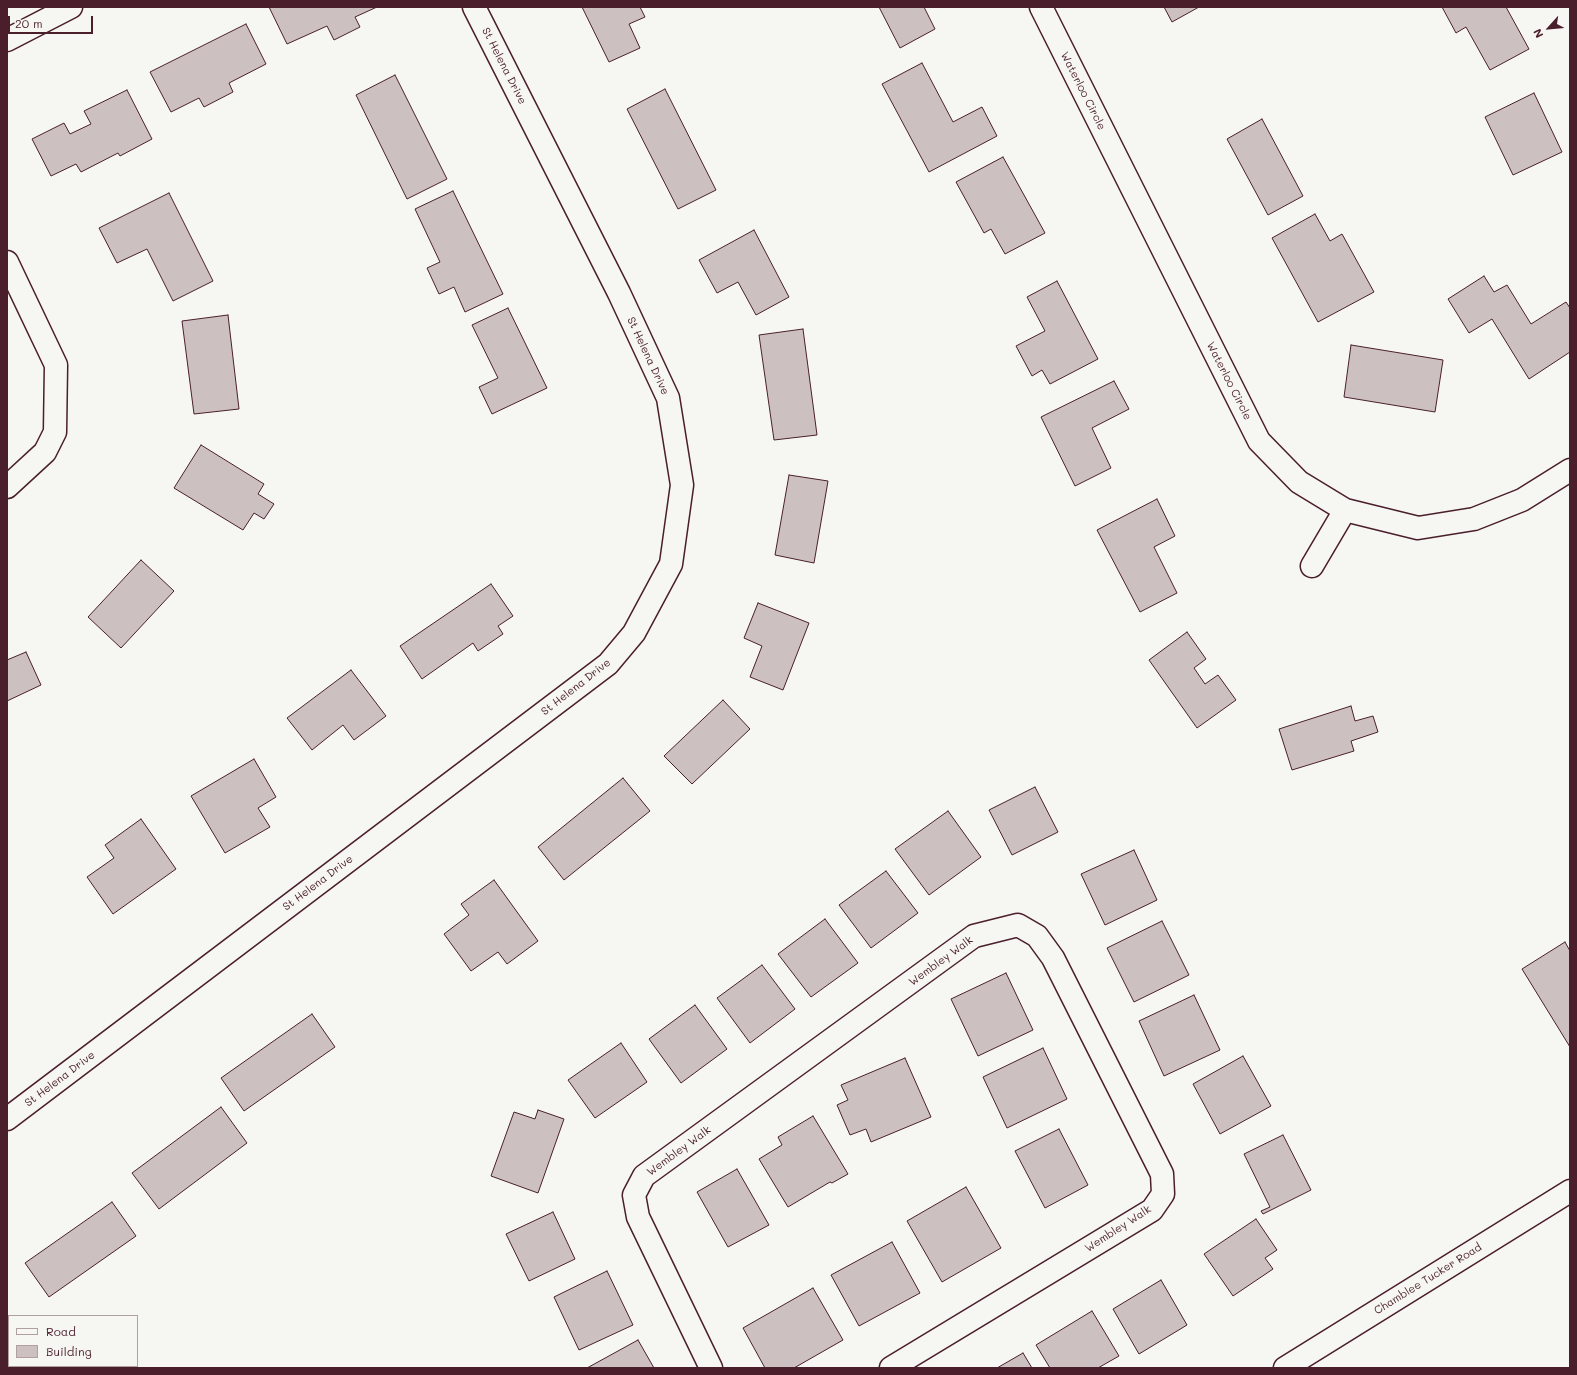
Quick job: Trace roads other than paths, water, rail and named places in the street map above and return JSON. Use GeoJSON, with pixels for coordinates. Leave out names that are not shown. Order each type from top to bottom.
{"type":"FeatureCollection","features":[{"type":"Feature","properties":{"kind":"street"},"geometry":{"type":"LineString","coordinates":[[7,40],[72,7]]}},
{"type":"Feature","properties":{"kind":"street","name":"St Helena Drive"},"geometry":{"type":"LineString","coordinates":[[7,1119],[608,664],[634,633],[671,564],[682,485],[668,398],[619,293],[474,7]]}},
{"type":"Feature","properties":{"kind":"street","name":"Waterloo Circle"},"geometry":{"type":"LineString","coordinates":[[1040,7],[1260,441],[1299,482],[1345,510],[1418,528],[1474,519],[1522,500],[1570,470]]}},
{"type":"Feature","properties":{"kind":"street"},"geometry":{"type":"LineString","coordinates":[[7,262],[56,365],[55,432],[45,452],[7,487]]}},
{"type":"Feature","properties":{"kind":"street"},"geometry":{"type":"LineString","coordinates":[[1312,566],[1345,510]]}},
{"type":"Feature","properties":{"kind":"street","name":"Wembley Walk"},"geometry":{"type":"LineString","coordinates":[[711,1368],[638,1217],[634,1195],[644,1176],[974,936],[1018,924],[1037,936],[1053,958],[1162,1174],[1163,1194],[1152,1210],[891,1368]]}},
{"type":"Feature","properties":{"kind":"street","name":"Chamblee Tucker Road"},"geometry":{"type":"LineString","coordinates":[[1285,1368],[1570,1191]]}}]}
